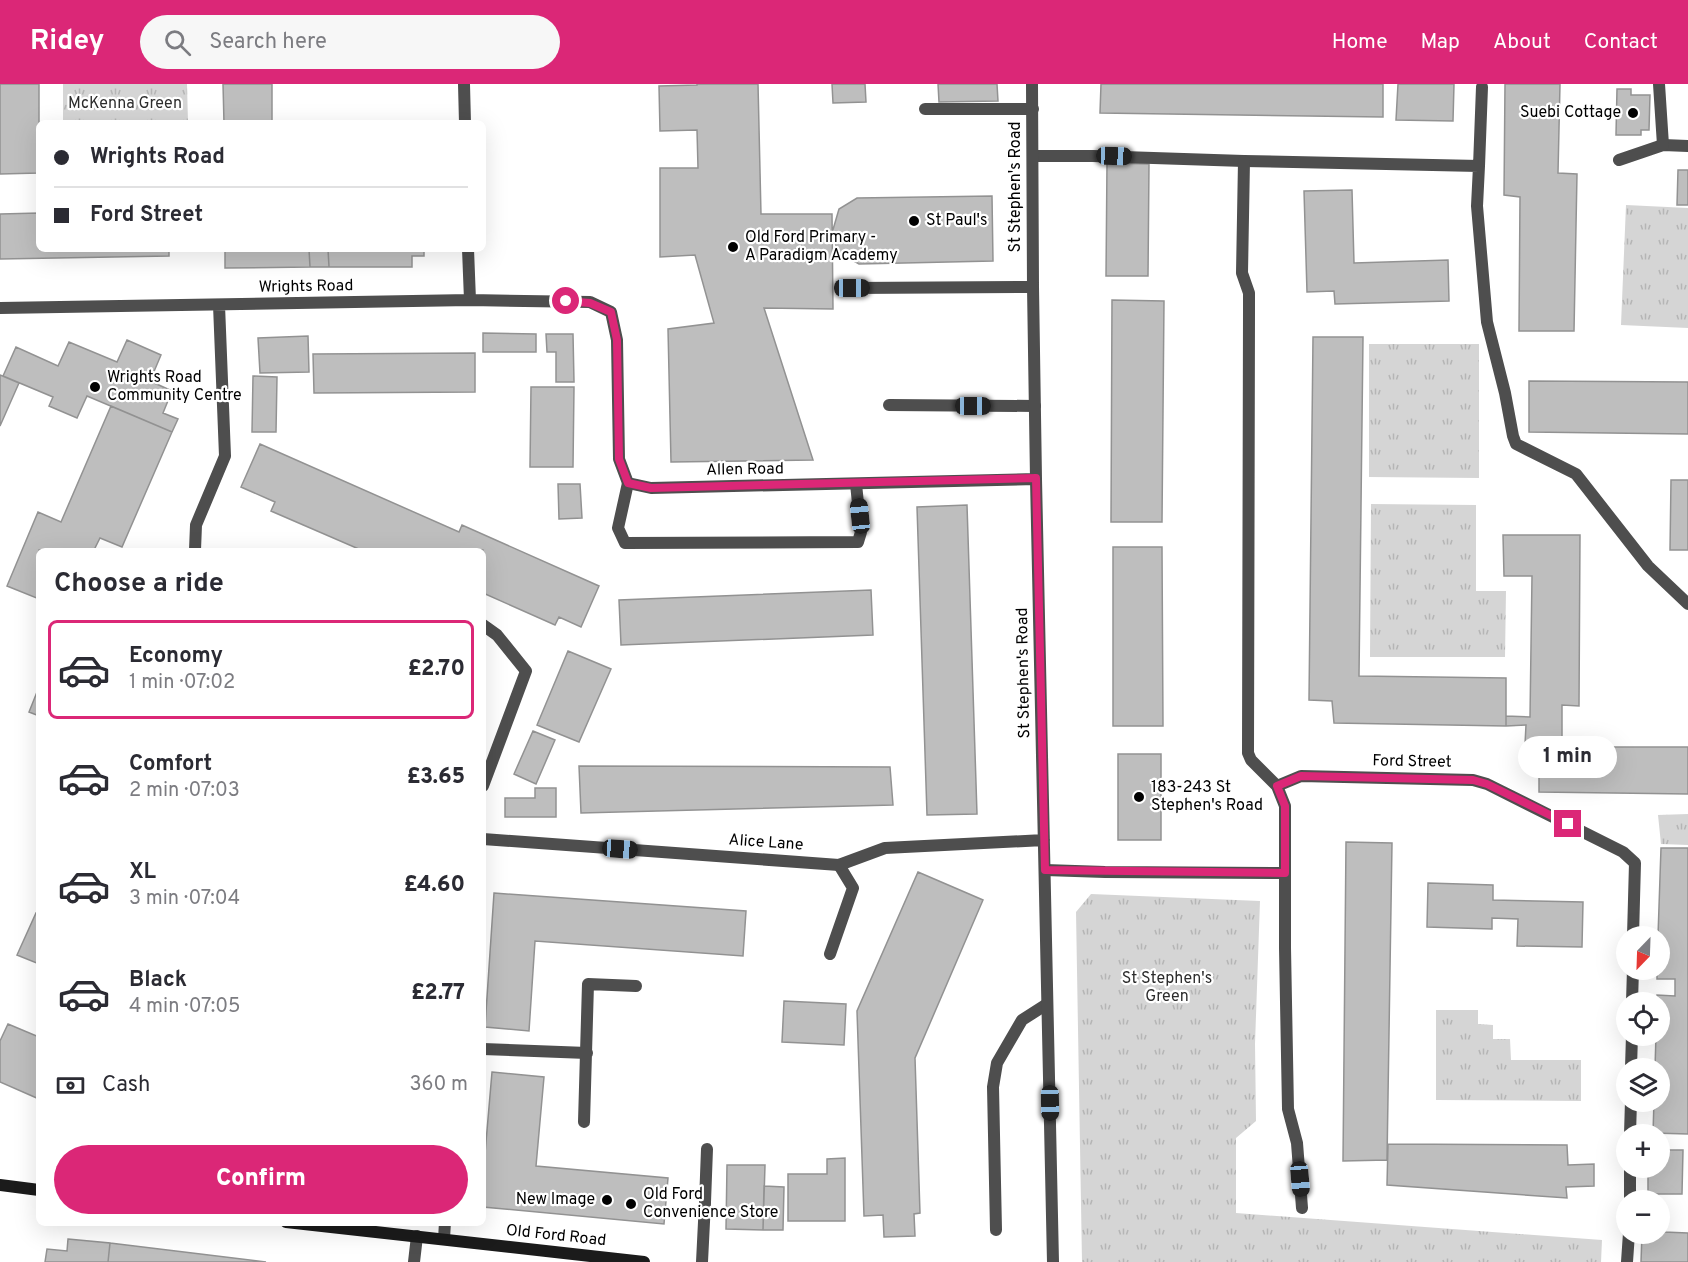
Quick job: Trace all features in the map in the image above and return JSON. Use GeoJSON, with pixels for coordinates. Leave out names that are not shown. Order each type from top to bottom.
{"type":"FeatureCollection","features":[{"type":"Feature","properties":{"kind":"main road"},"geometry":{"type":"LineString","coordinates":[[0,1185],[36,1190]]}},
{"type":"Feature","properties":{"kind":"main road","name":"Old Ford Road"},"geometry":{"type":"LineString","coordinates":[[323,1226],[644,1262]]}},
{"type":"Feature","properties":{"kind":"street"},"geometry":{"type":"LineString","coordinates":[[464,84],[465,120]]}},
{"type":"Feature","properties":{"kind":"street","name":"St Stephen's Road"},"geometry":{"type":"LineString","coordinates":[[1032,84],[1036,478],[1053,1262]]}},
{"type":"Feature","properties":{"kind":"street"},"geometry":{"type":"LineString","coordinates":[[1659,84],[1663,145]]}},
{"type":"Feature","properties":{"kind":"street"},"geometry":{"type":"LineString","coordinates":[[1482,87],[1476,206],[1487,322],[1516,444],[1576,474],[1648,566],[1688,604]]}},
{"type":"Feature","properties":{"kind":"street"},"geometry":{"type":"LineString","coordinates":[[925,109],[1033,109]]}},
{"type":"Feature","properties":{"kind":"street"},"geometry":{"type":"LineString","coordinates":[[1619,160],[1663,145],[1688,146]]}},
{"type":"Feature","properties":{"kind":"street"},"geometry":{"type":"LineString","coordinates":[[1033,156],[1479,166]]}},
{"type":"Feature","properties":{"kind":"street"},"geometry":{"type":"LineString","coordinates":[[1244,161],[1242,273],[1248,293],[1249,311],[1248,753],[1251,760],[1277,786],[1285,806],[1288,1109],[1297,1143],[1302,1208]]}},
{"type":"Feature","properties":{"kind":"street"},"geometry":{"type":"LineString","coordinates":[[468,252],[470,300]]}},
{"type":"Feature","properties":{"kind":"street"},"geometry":{"type":"LineString","coordinates":[[852,288],[1033,287]]}},
{"type":"Feature","properties":{"kind":"street","name":"Wrights Road"},"geometry":{"type":"LineString","coordinates":[[0,308],[470,300],[590,303],[611,312],[617,340],[619,459],[628,483]]}},
{"type":"Feature","properties":{"kind":"street"},"geometry":{"type":"LineString","coordinates":[[195,548],[196,525],[225,456],[219,305]]}},
{"type":"Feature","properties":{"kind":"street"},"geometry":{"type":"LineString","coordinates":[[889,405],[1035,406]]}},
{"type":"Feature","properties":{"kind":"street","name":"Allen Road"},"geometry":{"type":"LineString","coordinates":[[628,483],[651,488],[1036,478]]}},
{"type":"Feature","properties":{"kind":"street"},"geometry":{"type":"LineString","coordinates":[[628,483],[618,528],[625,543],[858,542],[861,532],[856,484]]}},
{"type":"Feature","properties":{"kind":"street"},"geometry":{"type":"LineString","coordinates":[[486,627],[497,635],[525,671],[486,778]]}},
{"type":"Feature","properties":{"kind":"street","name":"Ford Street"},"geometry":{"type":"LineString","coordinates":[[1277,786],[1301,776],[1473,780],[1487,784],[1623,852],[1635,863],[1634,926]]}},
{"type":"Feature","properties":{"kind":"street","name":"Alice Lane"},"geometry":{"type":"LineString","coordinates":[[486,838],[839,865],[885,848],[1044,840]]}},
{"type":"Feature","properties":{"kind":"street"},"geometry":{"type":"LineString","coordinates":[[830,954],[853,888],[839,865]]}},
{"type":"Feature","properties":{"kind":"street"},"geometry":{"type":"LineString","coordinates":[[1045,870],[1285,873]]}},
{"type":"Feature","properties":{"kind":"street"},"geometry":{"type":"LineString","coordinates":[[584,1122],[588,984],[636,986]]}},
{"type":"Feature","properties":{"kind":"street"},"geometry":{"type":"LineString","coordinates":[[996,1230],[993,1088],[997,1063],[1022,1020],[1047,1004]]}},
{"type":"Feature","properties":{"kind":"street"},"geometry":{"type":"LineString","coordinates":[[486,1049],[587,1053]]}},
{"type":"Feature","properties":{"kind":"street"},"geometry":{"type":"LineString","coordinates":[[702,1262],[707,1149]]}},
{"type":"Feature","properties":{"kind":"street"},"geometry":{"type":"LineString","coordinates":[[444,1239],[445,1226]]}},
{"type":"Feature","properties":{"kind":"street"},"geometry":{"type":"LineString","coordinates":[[414,1262],[417,1236]]}},
{"type":"Feature","properties":{"kind":"street"},"geometry":{"type":"LineString","coordinates":[[1628,1262],[1629,1244]]}},
{"type":"Feature","properties":{"kind":"green space","name":"McKenna Green"},"geometry":{"type":"Polygon","coordinates":[[[63,84],[187,84],[188,120],[63,120],[63,84]]]}},
{"type":"Feature","properties":{"kind":"green space"},"geometry":{"type":"Polygon","coordinates":[[[1626,205],[1688,208],[1688,328],[1621,325],[1626,205]]]}},
{"type":"Feature","properties":{"kind":"green space"},"geometry":{"type":"Polygon","coordinates":[[[1369,344],[1479,344],[1479,478],[1369,477],[1369,344]]]}},
{"type":"Feature","properties":{"kind":"green space"},"geometry":{"type":"Polygon","coordinates":[[[1371,504],[1476,505],[1476,591],[1506,591],[1505,657],[1370,657],[1371,504]]]}},
{"type":"Feature","properties":{"kind":"green space"},"geometry":{"type":"Polygon","coordinates":[[[1688,814],[1688,845],[1661,844],[1658,815],[1688,814]]]}},
{"type":"Feature","properties":{"kind":"green space","name":"St Stephen's Green"},"geometry":{"type":"Polygon","coordinates":[[[1091,894],[1260,901],[1255,1044],[1256,1121],[1236,1138],[1236,1213],[1602,1240],[1601,1262],[1082,1262],[1076,912],[1091,894]]]}},
{"type":"Feature","properties":{"kind":"green space"},"geometry":{"type":"Polygon","coordinates":[[[1436,1010],[1478,1010],[1478,1024],[1493,1025],[1493,1039],[1510,1039],[1511,1060],[1581,1060],[1581,1101],[1436,1100],[1436,1010]]]}},
{"type":"Feature","properties":{"kind":"building"},"geometry":{"type":"Polygon","coordinates":[[[0,84],[39,84],[36,173],[0,174],[0,84]]]}},
{"type":"Feature","properties":{"kind":"building"},"geometry":{"type":"Polygon","coordinates":[[[223,84],[272,84],[272,120],[224,120],[223,84]]]}},
{"type":"Feature","properties":{"kind":"building"},"geometry":{"type":"Polygon","coordinates":[[[758,84],[761,214],[832,214],[833,309],[764,308],[813,460],[671,462],[668,329],[714,323],[695,255],[660,257],[660,168],[698,168],[697,130],[660,131],[659,86],[758,84]]]}},
{"type":"Feature","properties":{"kind":"building"},"geometry":{"type":"Polygon","coordinates":[[[832,84],[865,84],[866,102],[833,103],[832,84]]]}},
{"type":"Feature","properties":{"kind":"building"},"geometry":{"type":"Polygon","coordinates":[[[938,84],[997,84],[998,101],[939,102],[938,84]]]}},
{"type":"Feature","properties":{"kind":"building"},"geometry":{"type":"Polygon","coordinates":[[[1101,84],[1383,84],[1383,117],[1100,113],[1101,84]]]}},
{"type":"Feature","properties":{"kind":"building"},"geometry":{"type":"Polygon","coordinates":[[[1398,84],[1454,84],[1453,121],[1396,120],[1398,84]]]}},
{"type":"Feature","properties":{"kind":"building"},"geometry":{"type":"Polygon","coordinates":[[[1505,84],[1560,84],[1558,173],[1577,174],[1574,331],[1519,331],[1520,197],[1504,195],[1505,84]]]}},
{"type":"Feature","properties":{"kind":"building","name":"Suebi Cottage"},"geometry":{"type":"Polygon","coordinates":[[[1617,89],[1631,89],[1631,95],[1650,95],[1649,130],[1641,130],[1641,135],[1616,135],[1617,89]]]}},
{"type":"Feature","properties":{"kind":"building"},"geometry":{"type":"Polygon","coordinates":[[[1107,163],[1149,164],[1148,276],[1106,276],[1107,163]]]}},
{"type":"Feature","properties":{"kind":"building"},"geometry":{"type":"Polygon","coordinates":[[[1678,170],[1688,170],[1688,205],[1677,205],[1678,170]]]}},
{"type":"Feature","properties":{"kind":"building"},"geometry":{"type":"Polygon","coordinates":[[[1352,190],[1354,263],[1448,260],[1449,301],[1335,304],[1334,291],[1307,292],[1304,191],[1352,190]]]}},
{"type":"Feature","properties":{"kind":"building","name":"St Paul's"},"geometry":{"type":"Polygon","coordinates":[[[992,196],[993,261],[859,264],[838,252],[832,233],[839,209],[857,198],[992,196]]]}},
{"type":"Feature","properties":{"kind":"building"},"geometry":{"type":"Polygon","coordinates":[[[36,213],[36,252],[169,252],[169,256],[0,259],[0,214],[36,213]]]}},
{"type":"Feature","properties":{"kind":"building"},"geometry":{"type":"Polygon","coordinates":[[[225,252],[309,252],[310,267],[225,268],[225,252]]]}},
{"type":"Feature","properties":{"kind":"building"},"geometry":{"type":"Polygon","coordinates":[[[309,252],[328,252],[329,267],[310,267],[309,252]]]}},
{"type":"Feature","properties":{"kind":"building"},"geometry":{"type":"Polygon","coordinates":[[[328,252],[424,252],[424,256],[412,256],[412,267],[329,267],[328,252]]]}},
{"type":"Feature","properties":{"kind":"building"},"geometry":{"type":"Polygon","coordinates":[[[1112,300],[1164,301],[1162,522],[1111,522],[1112,300]]]}},
{"type":"Feature","properties":{"kind":"building"},"geometry":{"type":"Polygon","coordinates":[[[483,333],[536,334],[536,352],[483,352],[483,333]]]}},
{"type":"Feature","properties":{"kind":"building"},"geometry":{"type":"Polygon","coordinates":[[[546,334],[573,334],[574,382],[556,382],[556,352],[547,352],[546,334]]]}},
{"type":"Feature","properties":{"kind":"building"},"geometry":{"type":"Polygon","coordinates":[[[308,336],[309,372],[260,373],[258,338],[308,336]]]}},
{"type":"Feature","properties":{"kind":"building"},"geometry":{"type":"Polygon","coordinates":[[[1313,337],[1363,337],[1359,676],[1506,678],[1506,726],[1334,723],[1332,701],[1309,700],[1313,337]]]}},
{"type":"Feature","properties":{"kind":"building","name":"Wrights Road Community Centre"},"geometry":{"type":"Polygon","coordinates":[[[127,340],[161,355],[150,381],[172,391],[163,413],[178,419],[172,432],[87,396],[77,418],[49,406],[53,397],[3,376],[16,347],[58,366],[69,342],[117,362],[127,340]]]}},
{"type":"Feature","properties":{"kind":"building"},"geometry":{"type":"Polygon","coordinates":[[[475,353],[475,392],[314,393],[313,354],[475,353]]]}},
{"type":"Feature","properties":{"kind":"building"},"geometry":{"type":"Polygon","coordinates":[[[0,375],[19,383],[0,426],[0,375]]]}},
{"type":"Feature","properties":{"kind":"building"},"geometry":{"type":"Polygon","coordinates":[[[253,376],[277,377],[276,432],[252,432],[253,376]]]}},
{"type":"Feature","properties":{"kind":"building"},"geometry":{"type":"Polygon","coordinates":[[[1529,381],[1688,382],[1688,434],[1529,432],[1529,381]]]}},
{"type":"Feature","properties":{"kind":"building"},"geometry":{"type":"Polygon","coordinates":[[[531,387],[574,387],[573,467],[530,467],[531,387]]]}},
{"type":"Feature","properties":{"kind":"building"},"geometry":{"type":"Polygon","coordinates":[[[111,406],[172,432],[122,547],[100,538],[95,548],[36,548],[36,598],[7,586],[38,512],[61,522],[111,406]]]}},
{"type":"Feature","properties":{"kind":"building"},"geometry":{"type":"Polygon","coordinates":[[[260,444],[459,532],[462,525],[599,586],[581,627],[559,617],[555,625],[486,594],[486,548],[356,548],[271,511],[275,502],[241,487],[260,444]]]}},
{"type":"Feature","properties":{"kind":"building"},"geometry":{"type":"Polygon","coordinates":[[[1671,480],[1688,480],[1688,550],[1670,550],[1671,480]]]}},
{"type":"Feature","properties":{"kind":"building"},"geometry":{"type":"Polygon","coordinates":[[[558,484],[580,484],[582,518],[559,519],[558,484]]]}},
{"type":"Feature","properties":{"kind":"building"},"geometry":{"type":"Polygon","coordinates":[[[967,505],[977,814],[927,815],[917,507],[967,505]]]}},
{"type":"Feature","properties":{"kind":"building"},"geometry":{"type":"Polygon","coordinates":[[[1503,535],[1580,535],[1579,706],[1562,705],[1562,747],[1688,747],[1688,794],[1539,792],[1539,770],[1554,770],[1553,747],[1525,744],[1526,725],[1506,726],[1506,716],[1530,717],[1532,576],[1504,576],[1503,535]]]}},
{"type":"Feature","properties":{"kind":"building"},"geometry":{"type":"Polygon","coordinates":[[[1113,547],[1162,547],[1163,726],[1113,726],[1113,547]]]}},
{"type":"Feature","properties":{"kind":"building"},"geometry":{"type":"Polygon","coordinates":[[[871,590],[873,635],[621,645],[619,600],[871,590]]]}},
{"type":"Feature","properties":{"kind":"building"},"geometry":{"type":"Polygon","coordinates":[[[568,651],[611,669],[579,742],[537,725],[568,651]]]}},
{"type":"Feature","properties":{"kind":"building"},"geometry":{"type":"Polygon","coordinates":[[[36,694],[36,715],[29,712],[36,694]]]}},
{"type":"Feature","properties":{"kind":"building"},"geometry":{"type":"Polygon","coordinates":[[[533,731],[555,740],[536,784],[514,774],[533,731]]]}},
{"type":"Feature","properties":{"kind":"building","name":"183-243 St Stephen's Road"},"geometry":{"type":"Polygon","coordinates":[[[1118,754],[1161,754],[1161,840],[1118,840],[1118,754]]]}},
{"type":"Feature","properties":{"kind":"building"},"geometry":{"type":"Polygon","coordinates":[[[579,766],[890,767],[893,805],[581,813],[579,766]]]}},
{"type":"Feature","properties":{"kind":"building"},"geometry":{"type":"Polygon","coordinates":[[[535,788],[556,788],[556,817],[505,817],[505,798],[535,798],[535,788]]]}},
{"type":"Feature","properties":{"kind":"building"},"geometry":{"type":"Polygon","coordinates":[[[1346,842],[1392,843],[1387,1160],[1343,1161],[1346,842]]]}},
{"type":"Feature","properties":{"kind":"building"},"geometry":{"type":"Polygon","coordinates":[[[1661,848],[1688,848],[1688,1134],[1670,1133],[1670,1124],[1653,1124],[1654,1112],[1670,1112],[1670,1058],[1655,1058],[1656,1046],[1670,1046],[1670,996],[1675,996],[1675,979],[1670,979],[1670,926],[1658,926],[1661,848]]]}},
{"type":"Feature","properties":{"kind":"building"},"geometry":{"type":"Polygon","coordinates":[[[918,872],[983,900],[915,1058],[920,1213],[914,1214],[915,1236],[884,1237],[883,1215],[864,1216],[857,1011],[918,872]]]}},
{"type":"Feature","properties":{"kind":"building"},"geometry":{"type":"Polygon","coordinates":[[[1428,883],[1493,885],[1493,900],[1583,902],[1582,947],[1517,946],[1518,919],[1492,918],[1492,929],[1427,927],[1428,883]]]}},
{"type":"Feature","properties":{"kind":"building"},"geometry":{"type":"Polygon","coordinates":[[[494,893],[746,911],[743,956],[535,941],[529,1031],[486,1027],[494,893]]]}},
{"type":"Feature","properties":{"kind":"building"},"geometry":{"type":"Polygon","coordinates":[[[36,913],[36,963],[17,955],[36,913]]]}},
{"type":"Feature","properties":{"kind":"building"},"geometry":{"type":"Polygon","coordinates":[[[784,1001],[846,1004],[844,1045],[782,1042],[784,1001]]]}},
{"type":"Feature","properties":{"kind":"building"},"geometry":{"type":"Polygon","coordinates":[[[8,1024],[36,1036],[36,1098],[0,1082],[0,1041],[8,1024]]]}},
{"type":"Feature","properties":{"kind":"building"},"geometry":{"type":"Polygon","coordinates":[[[492,1072],[544,1077],[536,1166],[668,1178],[664,1224],[486,1207],[486,1142],[492,1072]]]}},
{"type":"Feature","properties":{"kind":"building"},"geometry":{"type":"Polygon","coordinates":[[[1388,1144],[1567,1145],[1568,1165],[1594,1164],[1594,1186],[1566,1187],[1567,1198],[1387,1185],[1388,1144]]]}},
{"type":"Feature","properties":{"kind":"building"},"geometry":{"type":"Polygon","coordinates":[[[1670,1150],[1683,1150],[1682,1194],[1670,1194],[1670,1190],[1648,1190],[1648,1178],[1670,1178],[1670,1150]]]}},
{"type":"Feature","properties":{"kind":"building"},"geometry":{"type":"Polygon","coordinates":[[[845,1158],[845,1221],[788,1221],[788,1174],[827,1174],[827,1159],[845,1158]]]}},
{"type":"Feature","properties":{"kind":"building"},"geometry":{"type":"Polygon","coordinates":[[[727,1165],[765,1165],[763,1230],[726,1229],[727,1165]]]}},
{"type":"Feature","properties":{"kind":"building"},"geometry":{"type":"Polygon","coordinates":[[[764,1186],[784,1187],[783,1230],[763,1230],[764,1186]]]}},
{"type":"Feature","properties":{"kind":"building"},"geometry":{"type":"Polygon","coordinates":[[[1670,1232],[1688,1233],[1688,1262],[1641,1262],[1642,1244],[1670,1244],[1670,1232]]]}},
{"type":"Feature","properties":{"kind":"building"},"geometry":{"type":"Polygon","coordinates":[[[68,1239],[110,1243],[108,1262],[45,1262],[47,1249],[67,1251],[68,1239]]]}},
{"type":"Feature","properties":{"kind":"building"},"geometry":{"type":"Polygon","coordinates":[[[110,1243],[266,1262],[108,1262],[110,1243]]]}},
{"type":"Feature","properties":{"kind":"place","name":"Suebi Cottage"},"geometry":{"type":"Point","coordinates":[1633,113]}},
{"type":"Feature","properties":{"kind":"place","name":"St Paul's"},"geometry":{"type":"Point","coordinates":[914,221]}},
{"type":"Feature","properties":{"kind":"place","name":"Old Ford Primary - A Paradigm Academy"},"geometry":{"type":"Point","coordinates":[733,247]}},
{"type":"Feature","properties":{"kind":"place","name":"Wrights Road Community Centre"},"geometry":{"type":"Point","coordinates":[95,387]}},
{"type":"Feature","properties":{"kind":"place","name":"183-243 St Stephen's Road"},"geometry":{"type":"Point","coordinates":[1139,797]}},
{"type":"Feature","properties":{"kind":"place","name":"New Image"},"geometry":{"type":"Point","coordinates":[607,1200]}},
{"type":"Feature","properties":{"kind":"place","name":"Old Ford Convenience Store"},"geometry":{"type":"Point","coordinates":[631,1204]}},
{"type":"Feature","properties":{"kind":"route"},"geometry":{"type":"LineString","coordinates":[[566,301],[590,303],[611,312],[617,340],[619,459],[628,483],[651,488],[1036,478],[1045,870],[1285,873],[1285,806],[1277,786],[1301,776],[1473,780],[1487,784],[1568,824]]}}]}
